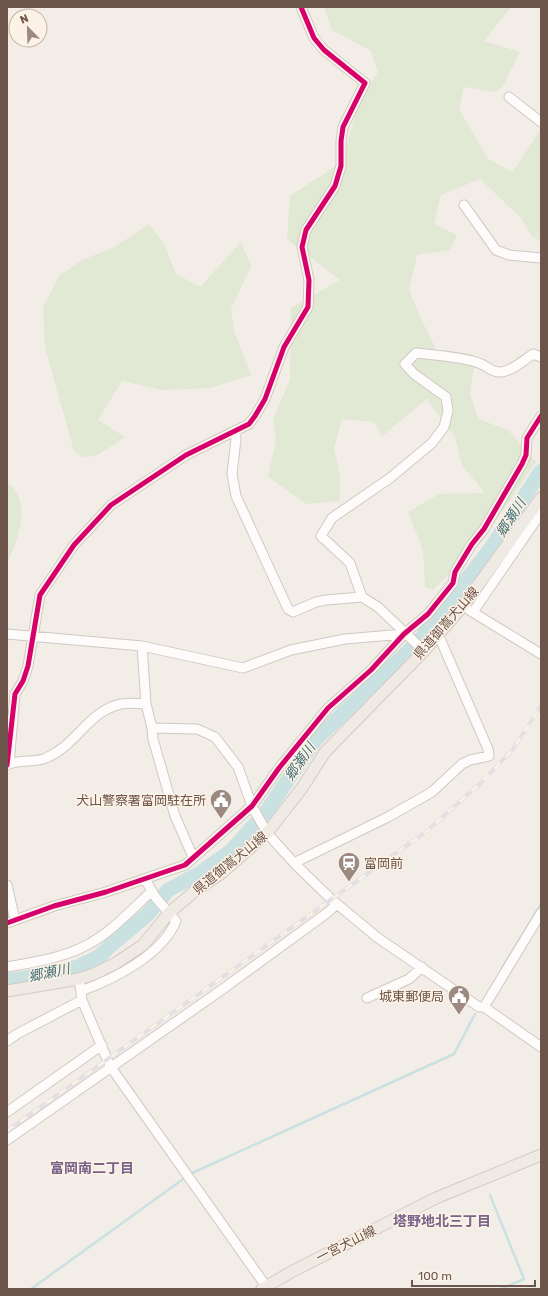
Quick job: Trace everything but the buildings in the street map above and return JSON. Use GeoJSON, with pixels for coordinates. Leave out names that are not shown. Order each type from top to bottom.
{"type":"FeatureCollection","features":[{"type":"Feature","properties":{"kind":"main road","name":"県道御嵩犬山線"},"geometry":{"type":"LineString","coordinates":[[7,991],[79,979],[94,974],[116,963],[143,945],[169,914],[196,890],[223,872],[267,833],[302,788],[325,752],[422,649],[468,609],[541,498]]}},
{"type":"Feature","properties":{"kind":"main road","name":"一宮犬山線"},"geometry":{"type":"LineString","coordinates":[[265,1288],[436,1198],[541,1155]]}},
{"type":"Feature","properties":{"kind":"street"},"geometry":{"type":"LineString","coordinates":[[146,704],[121,704],[97,714],[64,749],[45,759],[8,765],[15,694],[24,681],[28,666],[40,595],[74,545],[97,518],[111,505],[186,455],[249,424],[265,399],[284,347],[306,312],[309,287],[302,253],[304,237],[306,230],[335,186],[341,166],[341,141],[344,127],[365,83],[324,50],[314,38],[302,7]]}},
{"type":"Feature","properties":{"kind":"street"},"geometry":{"type":"LineString","coordinates":[[509,96],[541,122]]}},
{"type":"Feature","properties":{"kind":"street"},"geometry":{"type":"LineString","coordinates":[[464,205],[496,250],[509,256],[541,258]]}},
{"type":"Feature","properties":{"kind":"street"},"geometry":{"type":"LineString","coordinates":[[362,597],[350,563],[321,536],[332,518],[390,478],[432,443],[444,427],[448,411],[446,397],[414,374],[405,364],[416,353],[480,363],[494,372],[503,372],[533,354],[541,357]]}},
{"type":"Feature","properties":{"kind":"street"},"geometry":{"type":"LineString","coordinates":[[7,885],[11,922],[54,906],[106,892],[185,865],[193,858],[252,806],[328,708],[371,670],[404,634],[428,614],[453,583],[455,572],[484,529],[522,464],[526,455],[526,438],[541,416]]}},
{"type":"Feature","properties":{"kind":"street"},"geometry":{"type":"LineString","coordinates":[[235,432],[236,439],[232,474],[236,496],[288,609],[293,612],[321,601],[362,597],[378,607],[404,634],[422,649]]}},
{"type":"Feature","properties":{"kind":"street"},"geometry":{"type":"LineString","coordinates":[[541,514],[468,609],[541,654]]}},
{"type":"Feature","properties":{"kind":"street"},"geometry":{"type":"LineString","coordinates":[[7,634],[33,635],[142,646],[243,668],[291,650],[345,639],[404,634]]}},
{"type":"Feature","properties":{"kind":"street"},"geometry":{"type":"LineString","coordinates":[[295,864],[298,861],[388,817],[432,792],[462,764],[470,760],[489,756],[488,749],[438,634]]}},
{"type":"Feature","properties":{"kind":"street"},"geometry":{"type":"LineString","coordinates":[[142,646],[146,704],[153,739],[164,784],[175,816],[193,858]]}},
{"type":"Feature","properties":{"kind":"street"},"geometry":{"type":"LineString","coordinates":[[152,728],[197,729],[215,736],[238,767],[252,806],[267,833],[295,864],[337,904],[378,938],[479,1007],[484,1007],[541,1047]]}},
{"type":"Feature","properties":{"kind":"street"},"geometry":{"type":"LineString","coordinates":[[7,1041],[143,958],[160,945],[173,928],[176,921],[154,894],[145,879]]}},
{"type":"Feature","properties":{"kind":"street"},"geometry":{"type":"LineString","coordinates":[[7,967],[65,954],[88,945],[154,894]]}},
{"type":"Feature","properties":{"kind":"street"},"geometry":{"type":"LineString","coordinates":[[7,1140],[110,1066],[224,989],[337,904]]}},
{"type":"Feature","properties":{"kind":"street"},"geometry":{"type":"LineString","coordinates":[[484,1007],[541,913]]}},
{"type":"Feature","properties":{"kind":"street"},"geometry":{"type":"LineString","coordinates":[[366,998],[409,979],[422,968]]}},
{"type":"Feature","properties":{"kind":"street"},"geometry":{"type":"LineString","coordinates":[[79,979],[82,995],[110,1066],[265,1288]]}},
{"type":"Feature","properties":{"kind":"street"},"geometry":{"type":"LineString","coordinates":[[7,1112],[102,1045]]}},
{"type":"Feature","properties":{"kind":"green space"},"geometry":{"type":"Polygon","coordinates":[[[324,7],[511,7],[484,41],[520,52],[503,86],[496,92],[464,87],[459,109],[488,159],[513,172],[540,130],[541,131],[541,241],[531,236],[522,219],[480,179],[441,195],[434,224],[457,235],[450,250],[417,255],[409,290],[437,351],[475,360],[470,394],[478,419],[508,430],[536,462],[483,540],[433,590],[425,587],[423,550],[408,512],[439,494],[485,493],[462,465],[455,437],[427,399],[382,436],[374,422],[342,419],[334,448],[340,475],[340,501],[307,504],[268,477],[276,440],[273,419],[290,379],[291,308],[340,280],[287,239],[290,196],[343,161],[358,103],[378,72],[371,51],[332,30],[324,7]]]}},
{"type":"Feature","properties":{"kind":"green space"},"geometry":{"type":"Polygon","coordinates":[[[149,224],[164,244],[176,274],[200,287],[241,242],[251,266],[231,309],[234,331],[251,375],[210,388],[162,390],[122,381],[98,420],[125,437],[96,456],[82,457],[74,451],[45,347],[43,307],[59,276],[82,260],[115,247],[149,224]]]}},
{"type":"Feature","properties":{"kind":"green space"},"geometry":{"type":"Polygon","coordinates":[[[7,484],[16,492],[20,500],[21,518],[17,538],[7,564],[7,484]]]}},
{"type":"Feature","properties":{"kind":"waterway","name":"郷瀬川"},"geometry":{"type":"LineString","coordinates":[[7,981],[56,973],[78,967],[100,956],[148,914],[168,890],[200,873],[231,851],[266,812],[315,740],[419,641],[491,548],[541,471]]}},
{"type":"Feature","properties":{"kind":"waterway"},"geometry":{"type":"LineString","coordinates":[[502,968],[541,904]]}},
{"type":"Feature","properties":{"kind":"waterway"},"geometry":{"type":"LineString","coordinates":[[190,1174],[454,1054],[475,1014]]}},
{"type":"Feature","properties":{"kind":"waterway"},"geometry":{"type":"LineString","coordinates":[[31,1289],[186,1177]]}},
{"type":"Feature","properties":{"kind":"waterway"},"geometry":{"type":"LineString","coordinates":[[490,1195],[524,1279],[501,1289]]}},
{"type":"Feature","properties":{"kind":"railway"},"geometry":{"type":"LineString","coordinates":[[7,1131],[427,831],[484,780],[513,749],[541,706]]}},
{"type":"Feature","properties":{"kind":"cycle path"},"geometry":{"type":"LineString","coordinates":[[7,765],[15,694],[23,681],[28,666],[40,595],[74,545],[111,505],[186,455],[249,424],[265,399],[284,347],[308,307],[309,280],[302,247],[306,230],[335,186],[341,166],[341,141],[343,127],[365,83],[324,50],[314,38],[301,7]]}},
{"type":"Feature","properties":{"kind":"cycle path"},"geometry":{"type":"LineString","coordinates":[[7,923],[54,906],[106,892],[185,865],[252,806],[279,768],[328,708],[371,670],[404,634],[428,614],[453,583],[455,572],[472,544],[484,529],[522,464],[526,455],[527,438],[541,416]]}},
{"type":"Feature","properties":{"kind":"place","name":"犬山警察署富岡駐在所"},"geometry":{"type":"Point","coordinates":[221,820]}},
{"type":"Feature","properties":{"kind":"place","name":"富岡前"},"geometry":{"type":"Point","coordinates":[349,882]}},
{"type":"Feature","properties":{"kind":"place","name":"城東郵便局"},"geometry":{"type":"Point","coordinates":[459,1016]}},
{"type":"Feature","properties":{"kind":"district","name":"富岡南二丁目"},"geometry":{"type":"Point","coordinates":[92,1168]}},
{"type":"Feature","properties":{"kind":"district","name":"塔野地北三丁目"},"geometry":{"type":"Point","coordinates":[442,1221]}}]}
